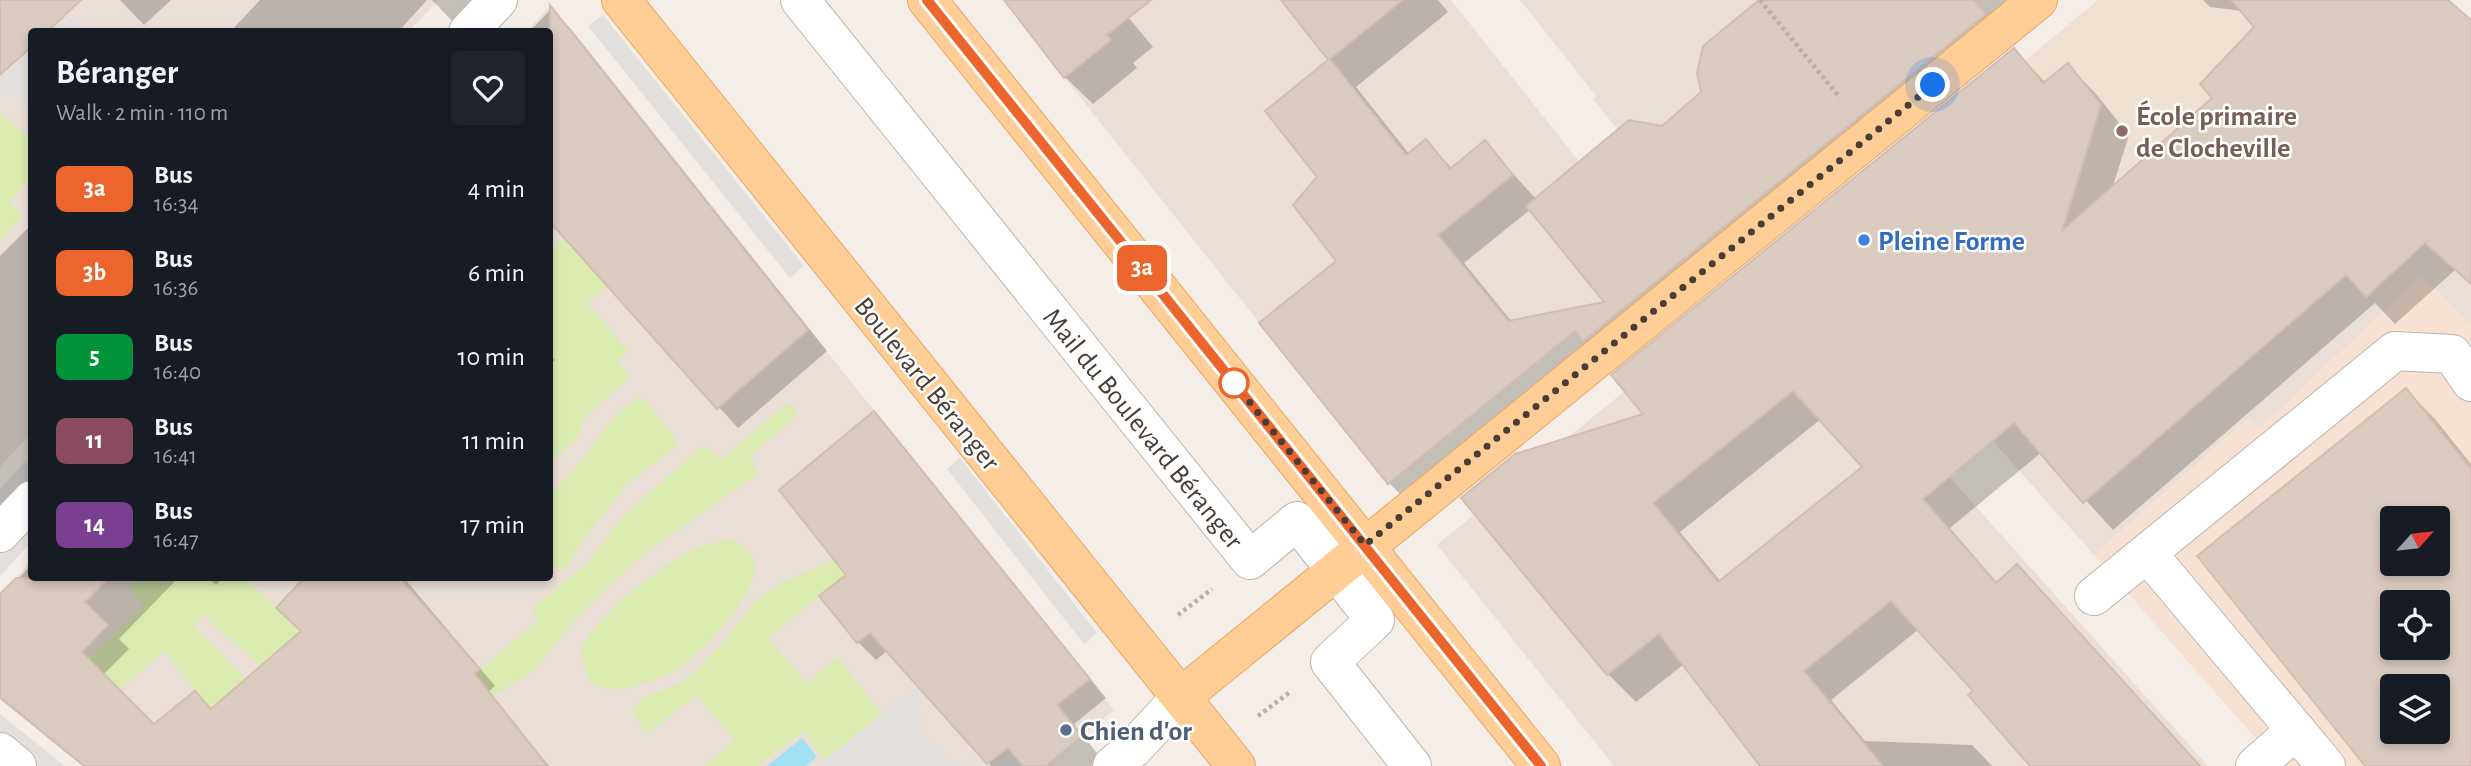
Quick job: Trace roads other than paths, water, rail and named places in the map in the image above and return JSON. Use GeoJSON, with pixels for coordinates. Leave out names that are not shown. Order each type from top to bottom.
{"type":"FeatureCollection","features":[{"type":"Feature","properties":{"kind":"main road","name":"Boulevard Béranger"},"geometry":{"type":"LineString","coordinates":[[621,0],[1236,766]]}},
{"type":"Feature","properties":{"kind":"main road"},"geometry":{"type":"LineString","coordinates":[[927,0],[1541,766]]}},
{"type":"Feature","properties":{"kind":"main road"},"geometry":{"type":"LineString","coordinates":[[1181,697],[2038,0]]}},
{"type":"Feature","properties":{"kind":"street"},"geometry":{"type":"LineString","coordinates":[[472,28],[498,0]]}},
{"type":"Feature","properties":{"kind":"street","name":"Mail du Boulevard Béranger"},"geometry":{"type":"LineString","coordinates":[[800,0],[1250,560],[1297,522],[1337,572],[1375,620],[1330,662],[1412,766]]}},
{"type":"Feature","properties":{"kind":"street"},"geometry":{"type":"LineString","coordinates":[[2094,596],[2395,351],[2452,354],[2471,382]]}},
{"type":"Feature","properties":{"kind":"street"},"geometry":{"type":"LineString","coordinates":[[0,533],[28,504]]}},
{"type":"Feature","properties":{"kind":"street"},"geometry":{"type":"LineString","coordinates":[[2147,553],[2326,766]]}},
{"type":"Feature","properties":{"kind":"street"},"geometry":{"type":"LineString","coordinates":[[1112,766],[1134,748],[1181,697]]}},
{"type":"Feature","properties":{"kind":"street"},"geometry":{"type":"LineString","coordinates":[[2255,766],[2296,730]]}},
{"type":"Feature","properties":{"kind":"street"},"geometry":{"type":"LineString","coordinates":[[0,752],[18,766]]}},
{"type":"Feature","properties":{"kind":"water"},"geometry":{"type":"Polygon","coordinates":[[[802,738],[817,757],[806,766],[767,766],[802,738]]]}},
{"type":"Feature","properties":{"kind":"place","name":"École primaire de Clocheville"},"geometry":{"type":"Point","coordinates":[2122,131]}},
{"type":"Feature","properties":{"kind":"place","name":"Pleine Forme"},"geometry":{"type":"Point","coordinates":[1864,240]}},
{"type":"Feature","properties":{"kind":"place","name":"Chien d'or"},"geometry":{"type":"Point","coordinates":[1066,730]}}]}
